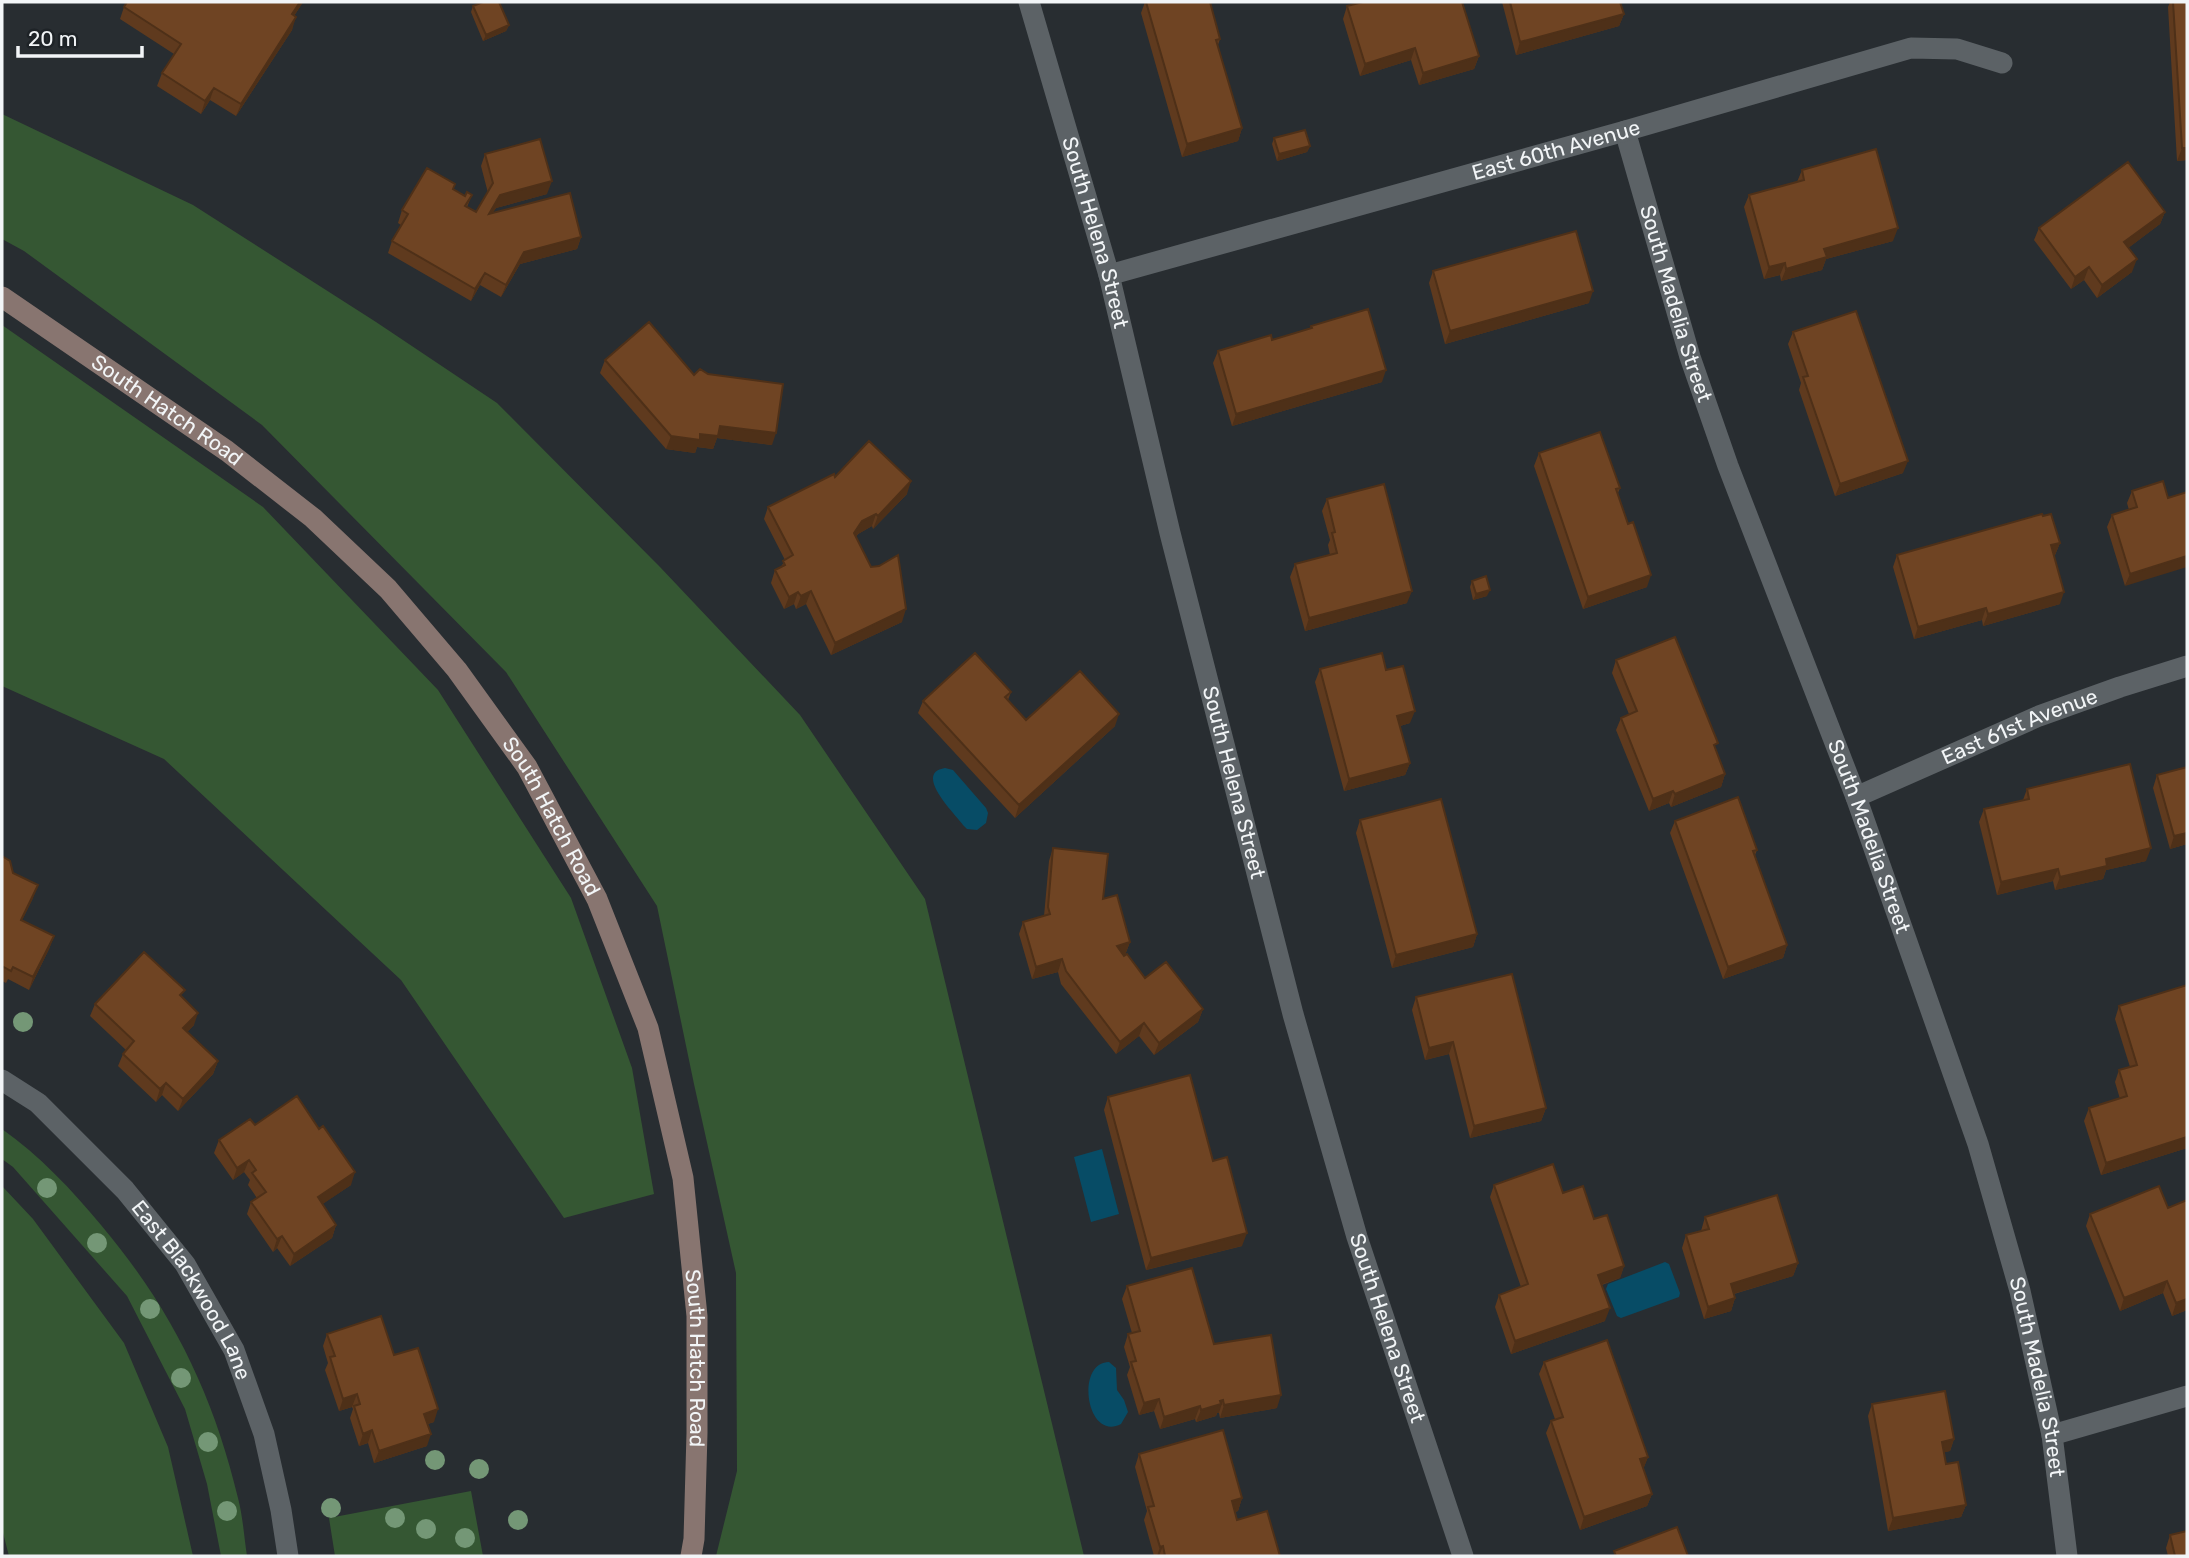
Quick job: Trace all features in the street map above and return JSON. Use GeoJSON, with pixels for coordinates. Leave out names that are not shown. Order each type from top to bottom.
{"type":"FeatureCollection","features":[{"type":"Feature","properties":{"kind":"main road","name":"South Hatch Road"},"geometry":{"type":"LineString","coordinates":[[2,297],[227,451],[313,518],[388,589],[457,670],[527,767],[597,899],[648,1028],[683,1178],[697,1316],[697,1433],[694,1539],[691,1556]]}},
{"type":"Feature","properties":{"kind":"street","name":"South Helena Street"},"geometry":{"type":"LineString","coordinates":[[1028,2],[1109,275],[1170,533],[1293,1014],[1357,1237],[1463,1556]]}},
{"type":"Feature","properties":{"kind":"street","name":"East 60th Avenue"},"geometry":{"type":"LineString","coordinates":[[1109,275],[1911,48],[1957,49],[2003,63]]}},
{"type":"Feature","properties":{"kind":"street","name":"South Madelia Street"},"geometry":{"type":"LineString","coordinates":[[1625,131],[1699,381],[1728,466],[1856,797],[1978,1144],[2013,1266],[2052,1435],[2067,1556]]}},
{"type":"Feature","properties":{"kind":"street","name":"East 61st Avenue"},"geometry":{"type":"LineString","coordinates":[[1856,797],[2039,716],[2187,666]]}},
{"type":"Feature","properties":{"kind":"street","name":"East Blackwood Lane"},"geometry":{"type":"LineString","coordinates":[[2,1080],[38,1103],[116,1180],[185,1264],[234,1350],[264,1433],[288,1556]]}},
{"type":"Feature","properties":{"kind":"street"},"geometry":{"type":"LineString","coordinates":[[2052,1435],[2187,1396]]}},
{"type":"Feature","properties":{"kind":"green space"},"geometry":{"type":"Polygon","coordinates":[[[2,114],[193,205],[497,403],[660,567],[800,715],[925,899],[1084,1556],[716,1556],[737,1471],[736,1273],[657,906],[506,672],[262,425],[24,251],[2,239],[2,114]]]}},
{"type":"Feature","properties":{"kind":"green space"},"geometry":{"type":"Polygon","coordinates":[[[2,325],[263,507],[438,690],[571,898],[632,1068],[654,1194],[564,1218],[401,980],[164,759],[2,686],[2,325]]]}},
{"type":"Feature","properties":{"kind":"green space"},"geometry":{"type":"Polygon","coordinates":[[[2,1129],[42,1162],[90,1212],[126,1256],[169,1320],[202,1387],[216,1423],[240,1505],[247,1556],[221,1556],[207,1484],[185,1409],[127,1296],[13,1167],[2,1159],[2,1129]]]}},
{"type":"Feature","properties":{"kind":"green space"},"geometry":{"type":"Polygon","coordinates":[[[2,1186],[33,1219],[124,1343],[168,1447],[193,1556],[9,1556],[2,1529],[2,1186]]]}},
{"type":"Feature","properties":{"kind":"green space"},"geometry":{"type":"Polygon","coordinates":[[[471,1491],[483,1556],[335,1556],[329,1518],[471,1491]]]}},
{"type":"Feature","properties":{"kind":"water"},"geometry":{"type":"Polygon","coordinates":[[[945,768],[953,770],[986,808],[986,823],[977,830],[967,829],[934,785],[933,777],[936,771],[945,768]]]}},
{"type":"Feature","properties":{"kind":"water"},"geometry":{"type":"Polygon","coordinates":[[[1102,1149],[1119,1214],[1091,1222],[1074,1157],[1102,1149]]]}},
{"type":"Feature","properties":{"kind":"water"},"geometry":{"type":"Polygon","coordinates":[[[1665,1262],[1669,1264],[1680,1293],[1679,1297],[1621,1318],[1617,1316],[1606,1289],[1608,1284],[1665,1262]]]}},
{"type":"Feature","properties":{"kind":"water"},"geometry":{"type":"Polygon","coordinates":[[[1109,1362],[1116,1368],[1117,1390],[1128,1412],[1121,1424],[1109,1427],[1100,1422],[1093,1412],[1089,1400],[1089,1386],[1098,1365],[1109,1362]]]}},
{"type":"Feature","properties":{"kind":"building"},"geometry":{"type":"Polygon","coordinates":[[[127,2],[300,2],[292,14],[296,17],[241,104],[214,88],[205,101],[162,73],[181,44],[124,7],[127,2]]]}},
{"type":"Feature","properties":{"kind":"building"},"geometry":{"type":"Polygon","coordinates":[[[483,2],[499,2],[509,25],[486,35],[473,6],[483,2]]]}},
{"type":"Feature","properties":{"kind":"building"},"geometry":{"type":"Polygon","coordinates":[[[1146,2],[1210,2],[1220,39],[1216,40],[1242,128],[1187,144],[1146,2]]]}},
{"type":"Feature","properties":{"kind":"building"},"geometry":{"type":"Polygon","coordinates":[[[1363,2],[1462,2],[1479,56],[1423,73],[1415,48],[1365,64],[1347,6],[1363,2]]]}},
{"type":"Feature","properties":{"kind":"building"},"geometry":{"type":"Polygon","coordinates":[[[1510,2],[1620,2],[1624,14],[1520,42],[1510,2]]]}},
{"type":"Feature","properties":{"kind":"building"},"geometry":{"type":"Polygon","coordinates":[[[2173,2],[2187,2],[2187,148],[2182,148],[2173,2]]]}},
{"type":"Feature","properties":{"kind":"building"},"geometry":{"type":"Polygon","coordinates":[[[1305,130],[1310,146],[1279,154],[1274,138],[1305,130]]]}},
{"type":"Feature","properties":{"kind":"building"},"geometry":{"type":"Polygon","coordinates":[[[540,139],[552,181],[500,195],[489,214],[570,193],[581,237],[524,252],[506,285],[485,273],[475,289],[392,241],[408,214],[402,210],[427,168],[455,184],[453,189],[465,196],[467,192],[472,195],[465,206],[476,212],[493,183],[485,154],[540,139]]]}},
{"type":"Feature","properties":{"kind":"building"},"geometry":{"type":"Polygon","coordinates":[[[1876,149],[1898,228],[1824,249],[1827,257],[1786,269],[1785,263],[1769,267],[1749,195],[1804,180],[1802,170],[1876,149]]]}},
{"type":"Feature","properties":{"kind":"building"},"geometry":{"type":"Polygon","coordinates":[[[2128,162],[2165,212],[2124,242],[2137,259],[2102,285],[2089,267],[2075,277],[2039,228],[2128,162]]]}},
{"type":"Feature","properties":{"kind":"building"},"geometry":{"type":"Polygon","coordinates":[[[1576,231],[1593,291],[1450,331],[1433,271],[1576,231]]]}},
{"type":"Feature","properties":{"kind":"building"},"geometry":{"type":"Polygon","coordinates":[[[1368,309],[1386,370],[1236,414],[1218,351],[1271,335],[1272,340],[1368,309]]]}},
{"type":"Feature","properties":{"kind":"building"},"geometry":{"type":"Polygon","coordinates":[[[1856,311],[1908,461],[1840,484],[1803,377],[1808,376],[1793,332],[1856,311]]]}},
{"type":"Feature","properties":{"kind":"building"},"geometry":{"type":"Polygon","coordinates":[[[649,322],[694,375],[700,369],[708,374],[783,384],[776,433],[720,426],[718,436],[700,434],[700,440],[671,436],[605,360],[649,322]]]}},
{"type":"Feature","properties":{"kind":"building"},"geometry":{"type":"Polygon","coordinates":[[[1600,432],[1620,488],[1616,489],[1628,524],[1633,522],[1651,575],[1588,597],[1539,453],[1600,432]]]}},
{"type":"Feature","properties":{"kind":"building"},"geometry":{"type":"Polygon","coordinates":[[[869,441],[911,481],[878,516],[876,514],[862,521],[854,533],[871,567],[879,566],[898,555],[906,609],[835,643],[811,591],[801,596],[798,592],[789,597],[775,570],[785,565],[783,561],[793,555],[768,507],[834,474],[835,477],[869,441]]]}},
{"type":"Feature","properties":{"kind":"building"},"geometry":{"type":"Polygon","coordinates":[[[2163,481],[2168,498],[2187,492],[2187,556],[2130,574],[2112,515],[2137,507],[2132,491],[2163,481]]]}},
{"type":"Feature","properties":{"kind":"building"},"geometry":{"type":"Polygon","coordinates":[[[1384,484],[1412,591],[1309,618],[1295,564],[1337,553],[1327,499],[1384,484]]]}},
{"type":"Feature","properties":{"kind":"building"},"geometry":{"type":"Polygon","coordinates":[[[2042,514],[2051,514],[2060,543],[2051,545],[2064,592],[1988,614],[1986,608],[1918,627],[1897,555],[2042,514]]]}},
{"type":"Feature","properties":{"kind":"building"},"geometry":{"type":"Polygon","coordinates":[[[1486,576],[1490,590],[1476,594],[1472,581],[1486,576]]]}},
{"type":"Feature","properties":{"kind":"building"},"geometry":{"type":"Polygon","coordinates":[[[1675,637],[1718,743],[1714,745],[1725,774],[1675,794],[1673,791],[1653,799],[1621,718],[1637,711],[1616,660],[1675,637]]]}},
{"type":"Feature","properties":{"kind":"building"},"geometry":{"type":"Polygon","coordinates":[[[975,653],[1011,692],[1005,697],[1026,720],[1080,671],[1119,714],[1019,805],[923,701],[975,653]]]}},
{"type":"Feature","properties":{"kind":"building"},"geometry":{"type":"Polygon","coordinates":[[[1382,653],[1386,670],[1403,666],[1415,711],[1397,716],[1410,763],[1349,779],[1320,669],[1382,653]]]}},
{"type":"Feature","properties":{"kind":"building"},"geometry":{"type":"Polygon","coordinates":[[[2130,764],[2151,848],[2106,859],[2107,866],[2060,877],[2058,869],[2001,882],[1984,809],[2029,799],[2027,789],[2130,764]]]}},
{"type":"Feature","properties":{"kind":"building"},"geometry":{"type":"Polygon","coordinates":[[[2187,767],[2187,833],[2174,836],[2157,775],[2187,767]]]}},
{"type":"Feature","properties":{"kind":"building"},"geometry":{"type":"Polygon","coordinates":[[[1738,797],[1757,850],[1753,851],[1787,945],[1728,967],[1675,821],[1738,797]]]}},
{"type":"Feature","properties":{"kind":"building"},"geometry":{"type":"Polygon","coordinates":[[[1441,799],[1477,934],[1396,955],[1360,820],[1441,799]]]}},
{"type":"Feature","properties":{"kind":"building"},"geometry":{"type":"Polygon","coordinates":[[[1053,848],[1108,854],[1103,899],[1117,895],[1130,942],[1117,946],[1124,956],[1127,954],[1145,978],[1166,962],[1203,1009],[1159,1043],[1144,1023],[1120,1042],[1066,971],[1062,959],[1036,967],[1023,922],[1050,914],[1048,907],[1053,848]]]}},
{"type":"Feature","properties":{"kind":"building"},"geometry":{"type":"Polygon","coordinates":[[[2,856],[10,861],[13,873],[38,885],[21,920],[54,936],[33,977],[13,967],[11,971],[2,966],[2,856]]]}},
{"type":"Feature","properties":{"kind":"building"},"geometry":{"type":"Polygon","coordinates":[[[144,952],[185,990],[180,995],[198,1013],[183,1028],[218,1061],[183,1099],[166,1083],[160,1089],[123,1054],[134,1041],[95,1004],[144,952]]]}},
{"type":"Feature","properties":{"kind":"building"},"geometry":{"type":"Polygon","coordinates":[[[1512,974],[1546,1108],[1474,1126],[1453,1042],[1429,1048],[1416,997],[1512,974]]]}},
{"type":"Feature","properties":{"kind":"building"},"geometry":{"type":"Polygon","coordinates":[[[2187,985],[2187,1137],[2106,1163],[2089,1108],[2127,1096],[2119,1070],[2137,1065],[2119,1006],[2187,985]]]}},
{"type":"Feature","properties":{"kind":"building"},"geometry":{"type":"Polygon","coordinates":[[[1190,1075],[1213,1161],[1227,1157],[1247,1233],[1151,1258],[1108,1097],[1190,1075]]]}},
{"type":"Feature","properties":{"kind":"building"},"geometry":{"type":"Polygon","coordinates":[[[297,1096],[319,1129],[323,1126],[355,1172],[318,1197],[336,1225],[294,1254],[282,1236],[277,1239],[251,1202],[266,1192],[252,1173],[256,1170],[249,1160],[237,1168],[219,1140],[250,1119],[255,1125],[297,1096]]]}},
{"type":"Feature","properties":{"kind":"building"},"geometry":{"type":"Polygon","coordinates":[[[1553,1164],[1563,1193],[1583,1186],[1594,1219],[1607,1215],[1624,1266],[1598,1275],[1610,1308],[1515,1341],[1499,1295],[1528,1284],[1494,1185],[1553,1164]]]}},
{"type":"Feature","properties":{"kind":"building"},"geometry":{"type":"Polygon","coordinates":[[[2159,1186],[2168,1208],[2187,1200],[2187,1299],[2176,1303],[2167,1281],[2124,1298],[2090,1214],[2159,1186]]]}},
{"type":"Feature","properties":{"kind":"building"},"geometry":{"type":"Polygon","coordinates":[[[1777,1195],[1798,1263],[1731,1284],[1735,1298],[1708,1307],[1686,1235],[1709,1229],[1705,1217],[1777,1195]]]}},
{"type":"Feature","properties":{"kind":"building"},"geometry":{"type":"Polygon","coordinates":[[[1192,1268],[1214,1344],[1271,1335],[1281,1395],[1224,1405],[1223,1400],[1220,1401],[1221,1404],[1201,1410],[1200,1406],[1164,1417],[1159,1399],[1144,1403],[1131,1362],[1136,1361],[1128,1334],[1140,1331],[1127,1286],[1192,1268]]]}},
{"type":"Feature","properties":{"kind":"building"},"geometry":{"type":"Polygon","coordinates":[[[381,1316],[394,1355],[418,1348],[438,1409],[424,1414],[431,1434],[379,1451],[372,1430],[363,1434],[354,1406],[360,1404],[357,1394],[343,1399],[330,1357],[335,1356],[327,1334],[381,1316]]]}},
{"type":"Feature","properties":{"kind":"building"},"geometry":{"type":"Polygon","coordinates":[[[1607,1340],[1648,1457],[1640,1459],[1652,1494],[1584,1517],[1551,1421],[1563,1417],[1544,1362],[1607,1340]]]}},
{"type":"Feature","properties":{"kind":"building"},"geometry":{"type":"Polygon","coordinates":[[[1945,1391],[1954,1439],[1942,1442],[1946,1464],[1958,1462],[1966,1505],[1893,1518],[1872,1404],[1945,1391]]]}},
{"type":"Feature","properties":{"kind":"building"},"geometry":{"type":"Polygon","coordinates":[[[1223,1430],[1242,1498],[1232,1501],[1237,1520],[1267,1511],[1280,1556],[1165,1556],[1148,1507],[1154,1506],[1139,1454],[1223,1430]]]}},
{"type":"Feature","properties":{"kind":"building"},"geometry":{"type":"Polygon","coordinates":[[[1677,1527],[1688,1556],[1616,1556],[1614,1551],[1677,1527]]]}},
{"type":"Feature","properties":{"kind":"building"},"geometry":{"type":"Polygon","coordinates":[[[2187,1531],[2187,1556],[2175,1556],[2170,1535],[2187,1531]]]}}]}
